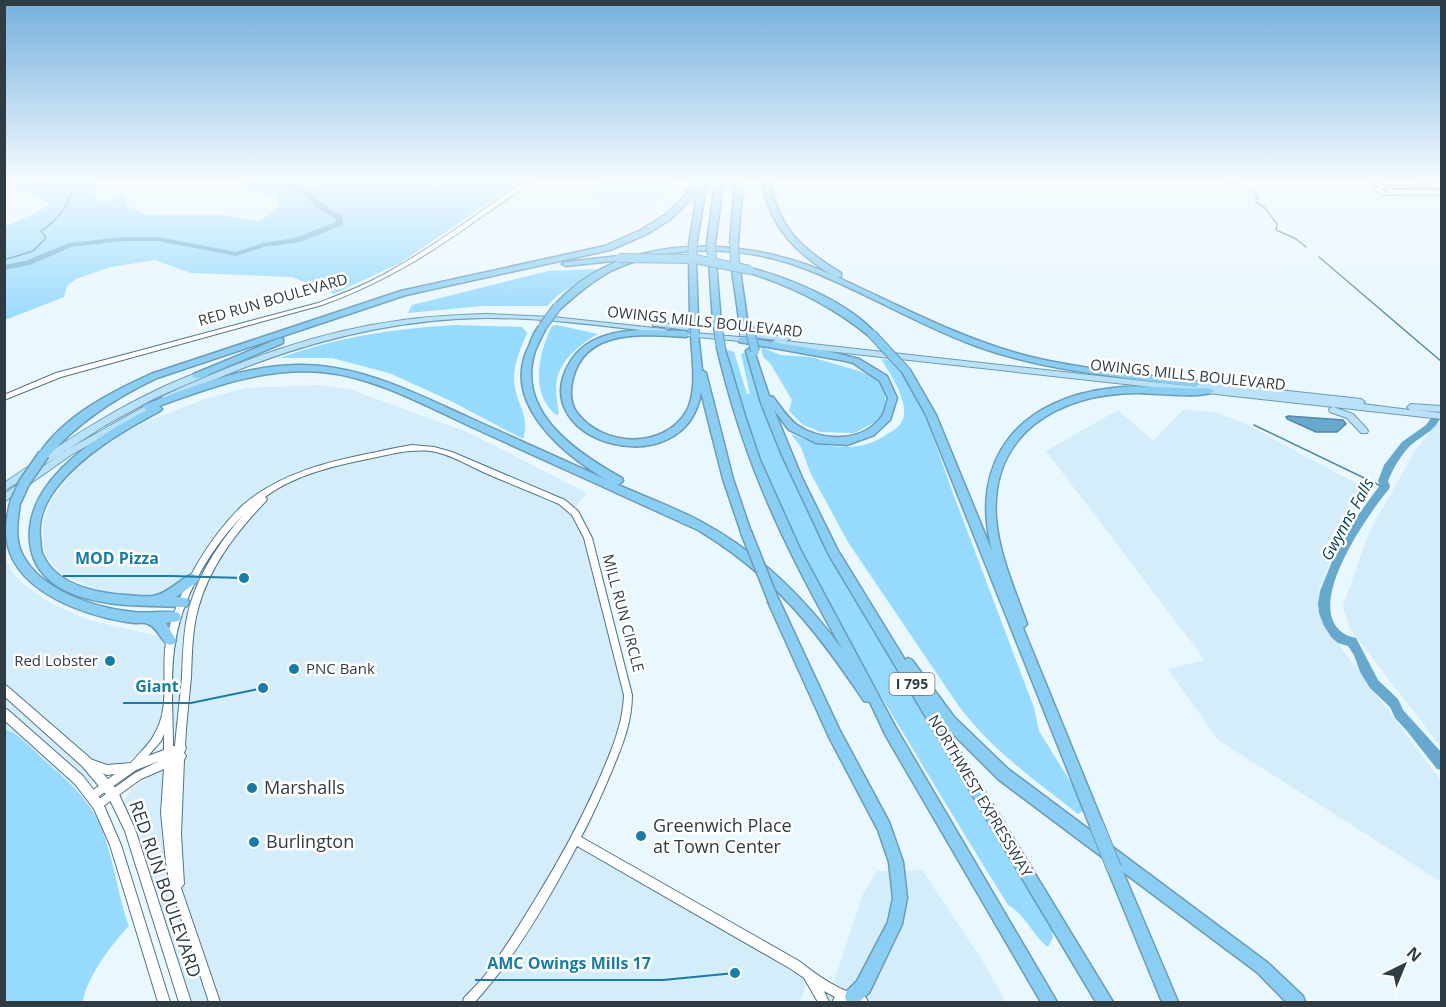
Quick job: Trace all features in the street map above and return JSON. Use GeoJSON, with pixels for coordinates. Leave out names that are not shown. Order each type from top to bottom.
{"type":"FeatureCollection","features":[{"type":"Feature","properties":{"kind":"highway"},"geometry":{"type":"LineString","coordinates":[[175,617],[152,620],[103,612],[61,595],[37,580],[24,567],[13,546],[10,501],[44,454],[61,435],[92,410],[144,380],[339,314],[421,289],[586,253],[623,241],[646,229]]}},
{"type":"Feature","properties":{"kind":"highway"},"geometry":{"type":"LineString","coordinates":[[686,334],[624,334],[602,339],[589,346],[576,359],[567,379],[567,401],[576,418],[596,435],[620,443],[646,442],[673,432],[685,422],[694,406],[696,389],[692,261],[695,229]]}},
{"type":"Feature","properties":{"kind":"highway","name":"I 795"},"geometry":{"type":"LineString","coordinates":[[713,229],[712,262],[721,348],[743,427],[783,525],[819,597],[870,687],[891,732],[1048,1002]]}},
{"type":"Feature","properties":{"kind":"highway"},"geometry":{"type":"LineString","coordinates":[[735,229],[735,263],[746,326],[753,351],[770,400],[785,421],[801,433],[833,441],[861,437],[881,426],[890,413],[892,404],[889,387],[877,373],[865,365],[826,353],[742,340]]}},
{"type":"Feature","properties":{"kind":"highway"},"geometry":{"type":"LineString","coordinates":[[784,229],[803,250],[832,271],[934,325]]}},
{"type":"Feature","properties":{"kind":"highway"},"geometry":{"type":"LineString","coordinates":[[891,732],[837,650],[803,606],[750,558],[704,528],[590,467],[550,434],[534,406],[527,378],[531,348],[556,308],[584,284],[618,266],[673,251],[718,249],[762,254],[790,261],[934,325],[1026,359],[1059,366],[1196,384]]}},
{"type":"Feature","properties":{"kind":"highway"},"geometry":{"type":"LineString","coordinates":[[479,275],[619,258],[686,259],[750,270],[780,280],[819,297],[846,313],[872,334],[907,372],[927,406],[1170,1002]]}},
{"type":"Feature","properties":{"kind":"highway"},"geometry":{"type":"LineString","coordinates":[[197,376],[328,321],[421,289]]}},
{"type":"Feature","properties":{"kind":"highway"},"geometry":{"type":"LineString","coordinates":[[696,346],[719,449],[746,532],[774,602],[834,733],[884,827],[896,862],[900,898],[895,924],[864,985],[850,1000]]}},
{"type":"Feature","properties":{"kind":"highway","name":"NORTHWEST EXPRESSWAY"},"geometry":{"type":"LineString","coordinates":[[753,351],[764,400],[813,514],[851,584],[1105,1002]]}},
{"type":"Feature","properties":{"kind":"highway"},"geometry":{"type":"LineString","coordinates":[[147,407],[212,384],[268,371],[322,369],[361,376],[431,405],[704,528]]}},
{"type":"Feature","properties":{"kind":"highway"},"geometry":{"type":"LineString","coordinates":[[189,602],[122,600],[82,592],[64,584],[45,569],[35,548],[36,519],[49,492],[66,470],[93,446],[128,424],[172,402],[215,386],[260,376],[295,372],[361,376]]}},
{"type":"Feature","properties":{"kind":"highway"},"geometry":{"type":"LineString","coordinates":[[1045,698],[992,527],[990,499],[992,482],[1005,450],[1014,437],[1032,420],[1054,407],[1078,398],[1123,390],[1191,393],[1209,391]]}},
{"type":"Feature","properties":{"kind":"highway"},"geometry":{"type":"LineString","coordinates":[[156,601],[175,592],[193,579]]}},
{"type":"Feature","properties":{"kind":"highway"},"geometry":{"type":"LineString","coordinates":[[851,584],[861,594],[935,704],[983,756],[1024,791],[1263,968],[1297,1002]]}},
{"type":"Feature","properties":{"kind":"highway"},"geometry":{"type":"LineString","coordinates":[[152,620],[164,630],[170,640]]}},
{"type":"Feature","properties":{"kind":"main road","name":"RED RUN BOULEVARD"},"geometry":{"type":"LineString","coordinates":[[4,398],[66,373],[320,304],[356,291],[404,266],[458,229]]}},
{"type":"Feature","properties":{"kind":"main road","name":"OWINGS MILLS BOULEVARD"},"geometry":{"type":"LineString","coordinates":[[4,488],[111,419],[197,376],[288,343],[352,327],[437,313],[501,310],[557,314],[1354,401],[1442,416]]}},
{"type":"Feature","properties":{"kind":"main road","name":"OWINGS MILLS BOULEVARD"},"geometry":{"type":"LineString","coordinates":[[10,501],[68,453],[147,407],[215,375],[276,353],[350,332],[406,322],[485,316],[538,317],[1284,400],[1414,410],[1442,409]]}},
{"type":"Feature","properties":{"kind":"main road"},"geometry":{"type":"LineString","coordinates":[[1054,374],[1097,376],[1344,403],[1354,401]]}},
{"type":"Feature","properties":{"kind":"main road"},"geometry":{"type":"LineString","coordinates":[[1284,400],[1297,406],[1344,413],[1353,418],[1364,431]]}},
{"type":"Feature","properties":{"kind":"main road","name":"RED RUN BOULEVARD"},"geometry":{"type":"LineString","coordinates":[[4,689],[86,762],[110,790],[130,829],[185,1002]]}},
{"type":"Feature","properties":{"kind":"main road","name":"RED RUN BOULEVARD"},"geometry":{"type":"LineString","coordinates":[[4,713],[68,770],[95,800],[115,845],[164,1002]]}},
{"type":"Feature","properties":{"kind":"street","name":"MILL RUN CIRCLE"},"geometry":{"type":"LineString","coordinates":[[182,907],[176,847],[192,615],[189,602],[193,579],[208,551],[229,523],[250,502],[299,474],[323,465],[424,447],[444,452],[562,502],[575,513],[588,538],[628,695],[628,712],[624,732],[588,818],[500,964],[468,1002]]}},
{"type":"Feature","properties":{"kind":"street","name":"MILL RUN CIRCLE"},"geometry":{"type":"LineString","coordinates":[[214,1002],[172,875],[167,837],[170,640],[175,617],[189,602],[234,529],[274,487]]}},
{"type":"Feature","properties":{"kind":"street"},"geometry":{"type":"LineString","coordinates":[[175,617],[192,615]]}},
{"type":"Feature","properties":{"kind":"street"},"geometry":{"type":"LineString","coordinates":[[110,790],[160,735],[169,704]]}},
{"type":"Feature","properties":{"kind":"street"},"geometry":{"type":"LineString","coordinates":[[86,762],[107,770],[133,767],[181,752]]}},
{"type":"Feature","properties":{"kind":"street"},"geometry":{"type":"LineString","coordinates":[[95,800],[144,773],[169,756]]}},
{"type":"Feature","properties":{"kind":"street"},"geometry":{"type":"LineString","coordinates":[[144,773],[162,774],[168,782]]}},
{"type":"Feature","properties":{"kind":"street"},"geometry":{"type":"LineString","coordinates":[[576,840],[850,1000]]}},
{"type":"Feature","properties":{"kind":"street"},"geometry":{"type":"LineString","coordinates":[[806,973],[824,1002]]}},
{"type":"Feature","properties":{"kind":"shaded area"},"geometry":{"type":"Polygon","coordinates":[[[5,229],[450,229],[400,263],[334,294],[292,277],[191,273],[155,260],[111,267],[76,279],[67,286],[64,297],[5,320],[5,229]]]}},
{"type":"Feature","properties":{"kind":"shaded area"},"geometry":{"type":"Polygon","coordinates":[[[598,269],[558,295],[547,306],[482,306],[408,313],[412,305],[548,271],[598,269]]]}},
{"type":"Feature","properties":{"kind":"shaded area"},"geometry":{"type":"Polygon","coordinates":[[[457,325],[522,327],[527,333],[514,374],[515,388],[525,419],[523,439],[451,401],[389,373],[332,358],[280,358],[345,339],[412,328],[457,325]]]}},
{"type":"Feature","properties":{"kind":"shaded area"},"geometry":{"type":"Polygon","coordinates":[[[557,325],[598,334],[575,350],[564,363],[557,380],[559,414],[556,415],[542,395],[539,372],[547,336],[552,326],[557,325]]]}},
{"type":"Feature","properties":{"kind":"shaded area"},"geometry":{"type":"Polygon","coordinates":[[[761,347],[781,355],[811,357],[876,378],[885,387],[885,410],[880,420],[854,433],[821,432],[803,425],[789,411],[792,400],[770,363],[763,357],[761,347]]]}},
{"type":"Feature","properties":{"kind":"shaded area"},"geometry":{"type":"Polygon","coordinates":[[[727,350],[734,352],[747,394],[750,394],[741,354],[746,352],[765,412],[806,507],[862,608],[1051,926],[1053,937],[1048,947],[1015,909],[1008,905],[881,696],[811,571],[790,529],[753,441],[727,350]]]}},
{"type":"Feature","properties":{"kind":"shaded area"},"geometry":{"type":"Polygon","coordinates":[[[881,359],[896,361],[918,394],[1034,708],[1039,731],[1075,789],[1083,811],[1078,814],[999,750],[958,705],[848,542],[810,472],[801,447],[791,434],[828,446],[853,447],[877,440],[897,428],[904,415],[903,401],[881,359]]]}},
{"type":"Feature","properties":{"kind":"shaded area"},"geometry":{"type":"Polygon","coordinates":[[[319,385],[352,390],[467,432],[587,493],[575,507],[584,517],[592,534],[633,691],[628,734],[584,838],[590,844],[811,968],[800,1002],[190,1002],[123,803],[133,787],[164,767],[161,723],[150,743],[128,761],[79,790],[31,776],[5,775],[4,555],[12,572],[23,584],[50,603],[89,620],[165,638],[182,586],[158,596],[114,594],[99,591],[62,574],[46,557],[44,546],[43,525],[50,502],[71,474],[92,452],[113,438],[148,421],[205,399],[246,388],[319,385]]]}},
{"type":"Feature","properties":{"kind":"shaded area"},"geometry":{"type":"Polygon","coordinates":[[[1184,409],[1217,413],[1248,425],[1366,489],[1341,535],[1319,589],[1319,607],[1322,618],[1339,645],[1441,781],[1441,882],[1218,740],[1168,669],[1205,660],[1046,451],[1118,410],[1153,441],[1184,409]]]}},
{"type":"Feature","properties":{"kind":"shaded area"},"geometry":{"type":"Polygon","coordinates":[[[1288,416],[1343,420],[1346,424],[1337,432],[1316,432],[1287,419],[1288,416]]]}},
{"type":"Feature","properties":{"kind":"shaded area"},"geometry":{"type":"Polygon","coordinates":[[[1441,417],[1441,747],[1350,629],[1343,606],[1369,532],[1415,451],[1441,417]]]}},
{"type":"Feature","properties":{"kind":"shaded area"},"geometry":{"type":"Polygon","coordinates":[[[5,729],[26,743],[79,793],[96,817],[111,858],[129,926],[108,951],[94,973],[83,1002],[5,1002],[5,729]]]}},
{"type":"Feature","properties":{"kind":"shaded area"},"geometry":{"type":"Polygon","coordinates":[[[922,870],[982,960],[1006,1002],[827,1002],[863,894],[877,871],[922,870]]]}},
{"type":"Feature","properties":{"kind":"waterway"},"geometry":{"type":"LineString","coordinates":[[4,260],[33,251],[46,238],[41,231],[44,229]]}},
{"type":"Feature","properties":{"kind":"waterway"},"geometry":{"type":"LineString","coordinates":[[4,268],[27,263],[69,245],[123,239],[158,239],[236,254],[263,245],[297,240],[325,229]]}},
{"type":"Feature","properties":{"kind":"waterway"},"geometry":{"type":"LineString","coordinates":[[1276,229],[1306,247]]}},
{"type":"Feature","properties":{"kind":"waterway"},"geometry":{"type":"LineString","coordinates":[[1319,257],[1442,362]]}},
{"type":"Feature","properties":{"kind":"waterway","name":"Gwynns Falls"},"geometry":{"type":"LineString","coordinates":[[1442,409],[1429,427],[1405,445],[1388,468],[1383,481],[1385,486],[1367,509],[1338,559],[1326,591],[1324,604],[1330,627],[1341,638],[1352,642],[1374,684],[1394,703],[1399,714],[1442,764]]}},
{"type":"Feature","properties":{"kind":"waterway"},"geometry":{"type":"LineString","coordinates":[[1254,425],[1383,487]]}},
{"type":"Feature","properties":{"kind":"place","name":"MOD Pizza"},"geometry":{"type":"Point","coordinates":[244,578]}},
{"type":"Feature","properties":{"kind":"place","name":"Red Lobster"},"geometry":{"type":"Point","coordinates":[110,661]}},
{"type":"Feature","properties":{"kind":"place","name":"PNC Bank"},"geometry":{"type":"Point","coordinates":[294,669]}},
{"type":"Feature","properties":{"kind":"place","name":"Giant"},"geometry":{"type":"Point","coordinates":[263,688]}},
{"type":"Feature","properties":{"kind":"place","name":"Marshalls"},"geometry":{"type":"Point","coordinates":[252,788]}},
{"type":"Feature","properties":{"kind":"place","name":"Greenwich Place at Town Center"},"geometry":{"type":"Point","coordinates":[641,836]}},
{"type":"Feature","properties":{"kind":"place","name":"Burlington"},"geometry":{"type":"Point","coordinates":[254,842]}},
{"type":"Feature","properties":{"kind":"place","name":"AMC Owings Mills 17"},"geometry":{"type":"Point","coordinates":[735,973]}}]}
